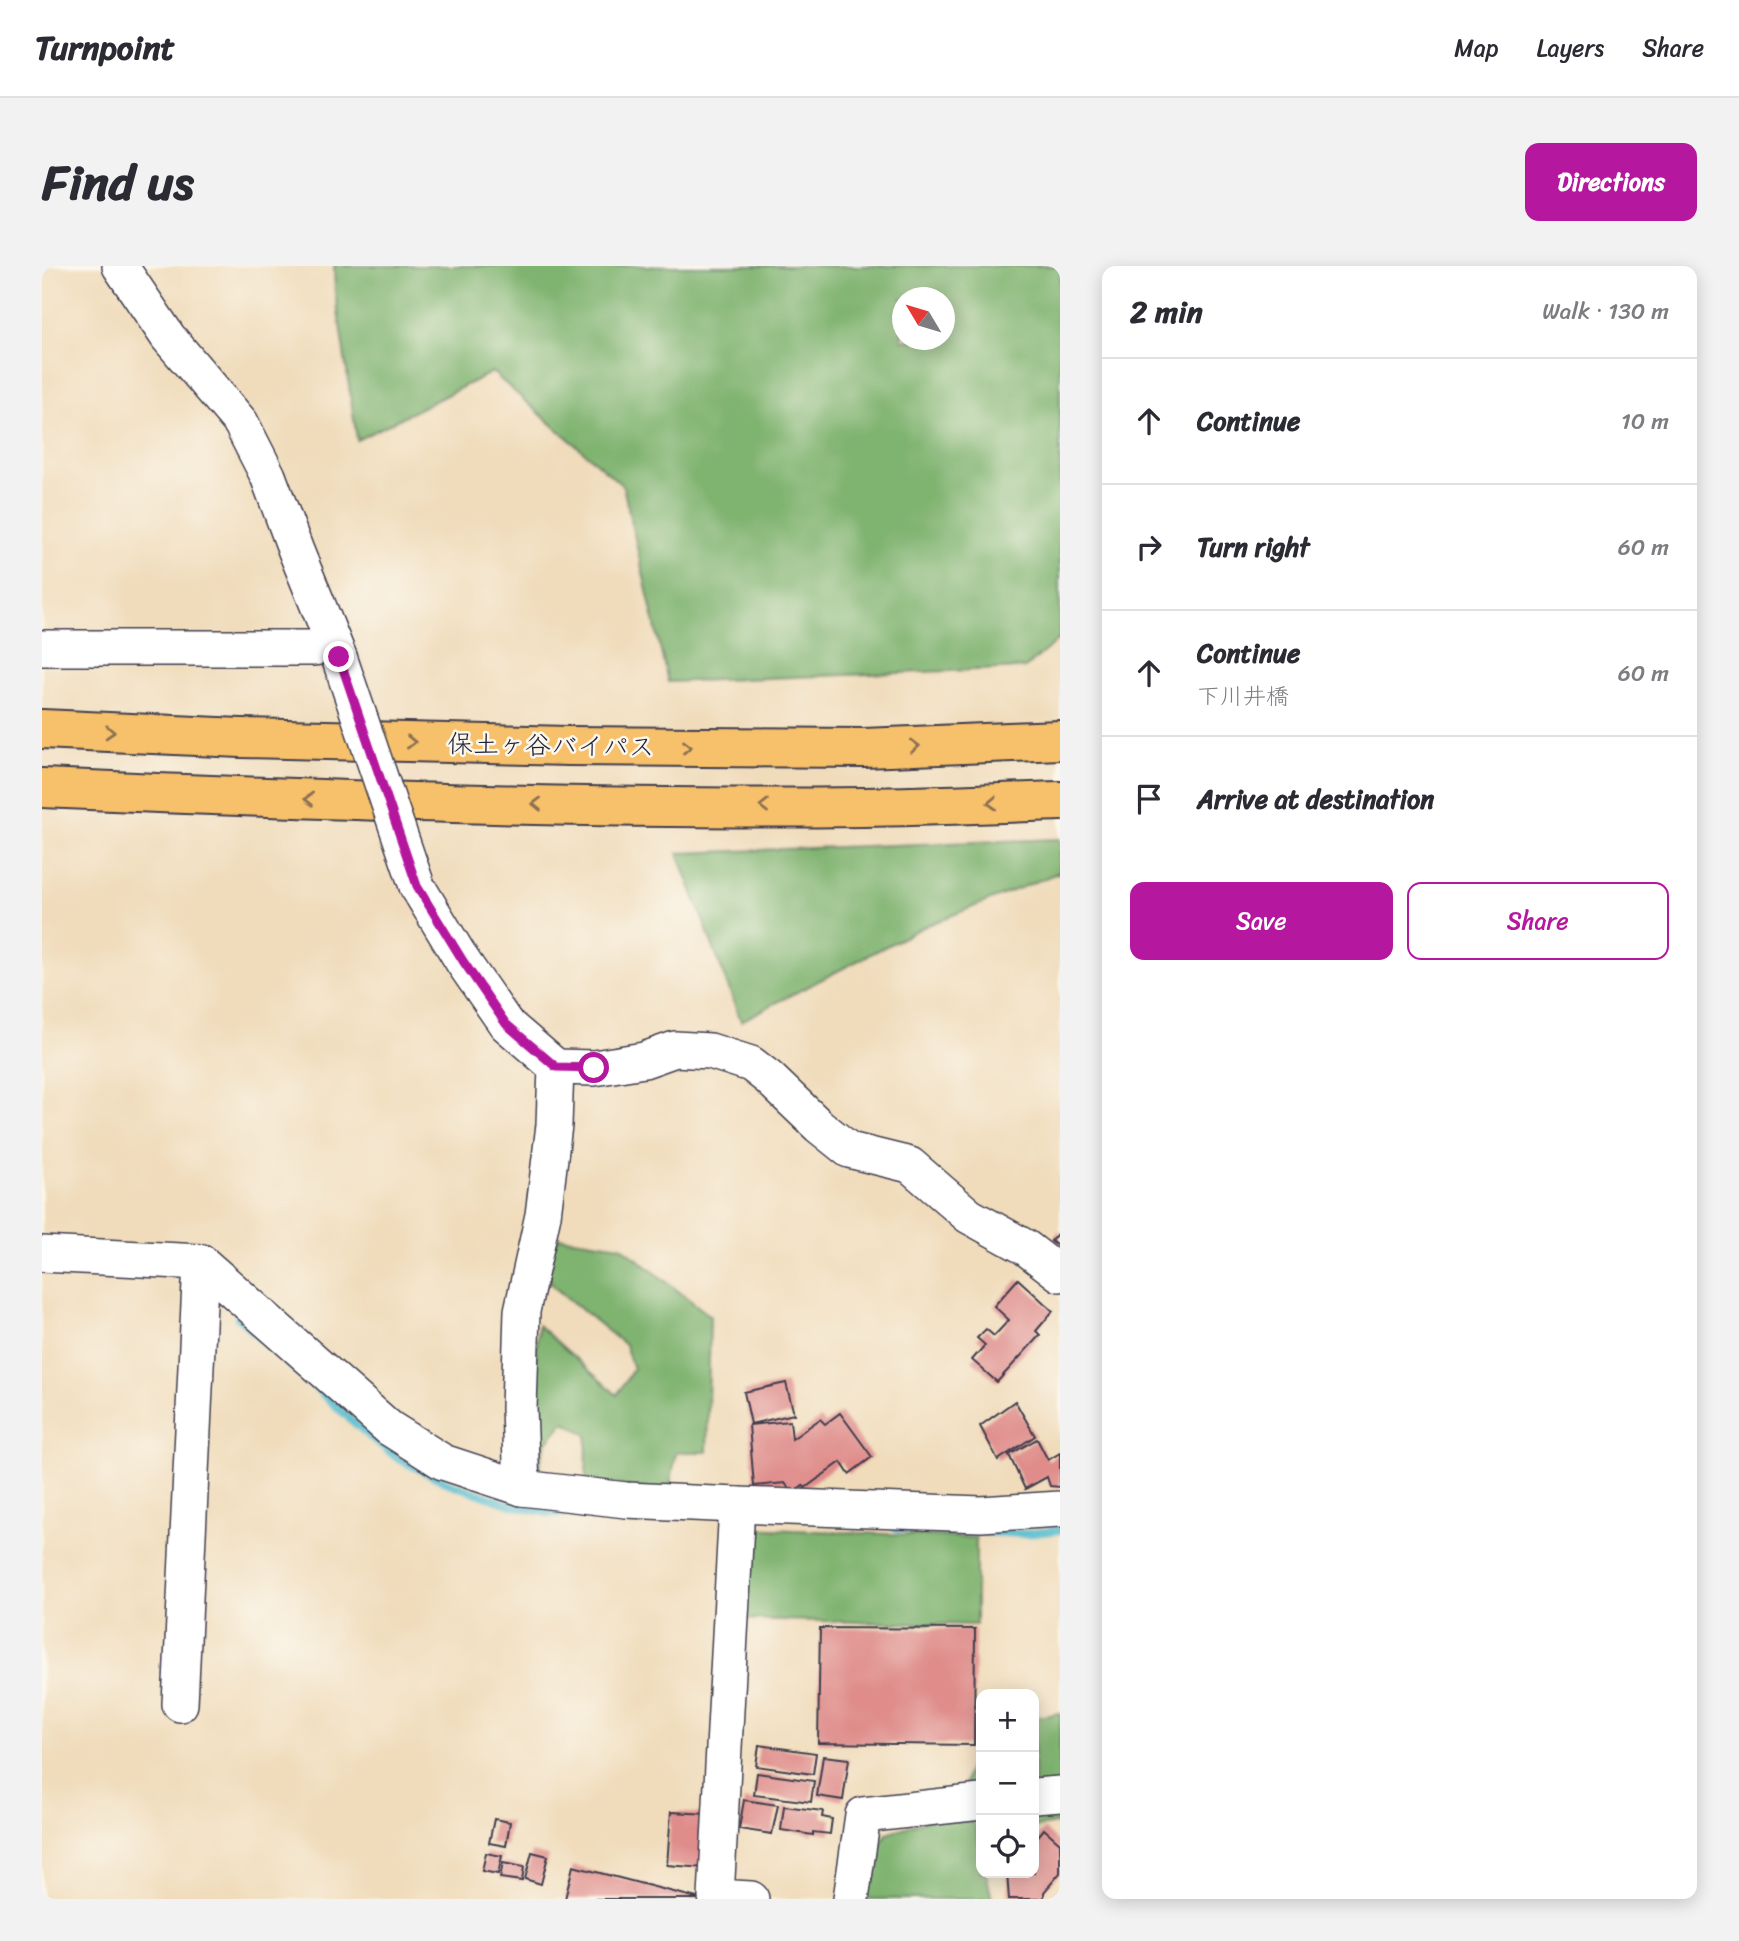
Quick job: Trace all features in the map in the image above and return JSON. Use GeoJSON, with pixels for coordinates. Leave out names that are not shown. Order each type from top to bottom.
{"type":"FeatureCollection","features":[{"type":"Feature","properties":{"kind":"highway","name":"保土ヶ谷バイパス"},"geometry":{"type":"LineString","coordinates":[[42,729],[241,738],[582,746],[864,748],[1060,740]]}},
{"type":"Feature","properties":{"kind":"highway"},"geometry":{"type":"LineString","coordinates":[[42,788],[239,797],[567,805],[864,807],[1060,801]]}},
{"type":"Feature","properties":{"kind":"street"},"geometry":{"type":"LineString","coordinates":[[120,266],[168,337],[241,423],[268,477],[336,651],[417,886],[506,1024],[556,1067],[594,1068],[644,1060],[675,1049],[710,1051],[751,1064],[849,1150],[910,1165],[969,1216],[1025,1247],[1060,1274]]}},
{"type":"Feature","properties":{"kind":"street"},"geometry":{"type":"LineString","coordinates":[[42,648],[313,648],[336,651]]}},
{"type":"Feature","properties":{"kind":"street"},"geometry":{"type":"LineString","coordinates":[[522,1488],[519,1408],[522,1311],[543,1215],[554,1125],[556,1067]]}},
{"type":"Feature","properties":{"kind":"street"},"geometry":{"type":"LineString","coordinates":[[42,1254],[201,1262],[389,1427],[443,1462],[522,1488],[626,1500],[737,1505],[981,1514],[1060,1509]]}},
{"type":"Feature","properties":{"kind":"street"},"geometry":{"type":"LineString","coordinates":[[180,1704],[201,1262]]}},
{"type":"Feature","properties":{"kind":"street"},"geometry":{"type":"LineString","coordinates":[[737,1505],[716,1898],[751,1899]]}},
{"type":"Feature","properties":{"kind":"street"},"geometry":{"type":"LineString","coordinates":[[1039,1796],[1060,1794]]}},
{"type":"Feature","properties":{"kind":"street"},"geometry":{"type":"LineString","coordinates":[[852,1899],[863,1815],[976,1803]]}},
{"type":"Feature","properties":{"kind":"green space"},"geometry":{"type":"Polygon","coordinates":[[[334,266],[1060,266],[1060,638],[1025,668],[668,682],[623,486],[492,372],[357,440],[335,291],[334,266]]]}},
{"type":"Feature","properties":{"kind":"green space"},"geometry":{"type":"Polygon","coordinates":[[[1060,839],[1060,872],[923,927],[741,1021],[678,853],[1060,839]]]}},
{"type":"Feature","properties":{"kind":"green space"},"geometry":{"type":"Polygon","coordinates":[[[559,1237],[621,1246],[710,1316],[707,1452],[676,1452],[669,1493],[586,1480],[587,1435],[564,1422],[547,1442],[539,1466],[529,1468],[538,1325],[617,1395],[633,1369],[625,1345],[554,1287],[543,1269],[559,1237]]]}},
{"type":"Feature","properties":{"kind":"green space"},"geometry":{"type":"Polygon","coordinates":[[[748,1528],[976,1538],[976,1625],[741,1619],[748,1528]]]}},
{"type":"Feature","properties":{"kind":"green space"},"geometry":{"type":"Polygon","coordinates":[[[1060,1713],[1060,1823],[1039,1827],[1039,1752],[1039,1717],[1060,1713]]]}},
{"type":"Feature","properties":{"kind":"green space"},"geometry":{"type":"Polygon","coordinates":[[[976,1749],[976,1810],[961,1797],[976,1749]]]}},
{"type":"Feature","properties":{"kind":"green space"},"geometry":{"type":"Polygon","coordinates":[[[956,1811],[975,1825],[976,1878],[987,1878],[992,1899],[857,1899],[857,1887],[887,1833],[956,1811]]]}},
{"type":"Feature","properties":{"kind":"building"},"geometry":{"type":"Polygon","coordinates":[[[1060,1230],[1060,1248],[1051,1241],[1060,1230]]]}},
{"type":"Feature","properties":{"kind":"building"},"geometry":{"type":"Polygon","coordinates":[[[1018,1279],[1053,1311],[1036,1331],[1040,1335],[997,1382],[972,1360],[985,1345],[977,1338],[986,1329],[994,1336],[1009,1320],[994,1306],[1018,1279]]]}},
{"type":"Feature","properties":{"kind":"building"},"geometry":{"type":"Polygon","coordinates":[[[786,1383],[794,1414],[751,1424],[744,1392],[786,1383]]]}},
{"type":"Feature","properties":{"kind":"building"},"geometry":{"type":"Polygon","coordinates":[[[1015,1401],[1035,1436],[998,1460],[980,1426],[1015,1401]]]}},
{"type":"Feature","properties":{"kind":"building"},"geometry":{"type":"Polygon","coordinates":[[[840,1413],[872,1457],[849,1474],[841,1462],[805,1488],[803,1485],[792,1493],[785,1483],[754,1486],[749,1425],[790,1421],[792,1439],[820,1419],[825,1424],[840,1413]]]}},
{"type":"Feature","properties":{"kind":"building"},"geometry":{"type":"Polygon","coordinates":[[[1037,1439],[1048,1460],[1060,1453],[1060,1487],[1050,1486],[1047,1477],[1025,1489],[1009,1455],[1037,1439]]]}},
{"type":"Feature","properties":{"kind":"building"},"geometry":{"type":"Polygon","coordinates":[[[820,1628],[975,1629],[974,1745],[818,1743],[820,1628]]]}},
{"type":"Feature","properties":{"kind":"building"},"geometry":{"type":"Polygon","coordinates":[[[759,1745],[816,1753],[813,1774],[756,1766],[759,1745]]]}},
{"type":"Feature","properties":{"kind":"building"},"geometry":{"type":"Polygon","coordinates":[[[823,1756],[849,1759],[843,1800],[817,1796],[823,1756]]]}},
{"type":"Feature","properties":{"kind":"building"},"geometry":{"type":"Polygon","coordinates":[[[757,1773],[814,1781],[811,1802],[754,1795],[757,1773]]]}},
{"type":"Feature","properties":{"kind":"building"},"geometry":{"type":"Polygon","coordinates":[[[744,1800],[778,1805],[772,1834],[739,1829],[744,1800]]]}},
{"type":"Feature","properties":{"kind":"building"},"geometry":{"type":"Polygon","coordinates":[[[784,1806],[823,1811],[822,1817],[832,1819],[830,1834],[813,1832],[813,1835],[781,1830],[784,1806]]]}},
{"type":"Feature","properties":{"kind":"building"},"geometry":{"type":"Polygon","coordinates":[[[671,1812],[709,1814],[705,1868],[667,1865],[671,1812]]]}},
{"type":"Feature","properties":{"kind":"building"},"geometry":{"type":"Polygon","coordinates":[[[494,1819],[510,1822],[506,1846],[489,1843],[494,1819]]]}},
{"type":"Feature","properties":{"kind":"building"},"geometry":{"type":"Polygon","coordinates":[[[1044,1829],[1060,1843],[1060,1873],[1044,1892],[1044,1899],[1009,1899],[1007,1878],[1039,1878],[1039,1835],[1044,1829]]]}},
{"type":"Feature","properties":{"kind":"building"},"geometry":{"type":"Polygon","coordinates":[[[532,1852],[548,1856],[541,1884],[525,1879],[532,1852]]]}},
{"type":"Feature","properties":{"kind":"building"},"geometry":{"type":"Polygon","coordinates":[[[486,1853],[502,1856],[498,1874],[482,1871],[486,1853]]]}},
{"type":"Feature","properties":{"kind":"building"},"geometry":{"type":"Polygon","coordinates":[[[503,1863],[524,1867],[522,1881],[500,1878],[503,1863]]]}},
{"type":"Feature","properties":{"kind":"building"},"geometry":{"type":"Polygon","coordinates":[[[573,1866],[697,1898],[697,1899],[565,1899],[573,1866]]]}},
{"type":"Feature","properties":{"kind":"waterway"},"geometry":{"type":"LineString","coordinates":[[238,1318],[369,1436],[400,1460],[448,1483],[511,1505],[549,1513],[623,1517]]}},
{"type":"Feature","properties":{"kind":"waterway"},"geometry":{"type":"LineString","coordinates":[[895,1528],[1025,1534],[1060,1530]]}},
{"type":"Feature","properties":{"kind":"route"},"geometry":{"type":"LineString","coordinates":[[339,657],[423,897],[506,1024],[556,1067],[594,1068]]}}]}
